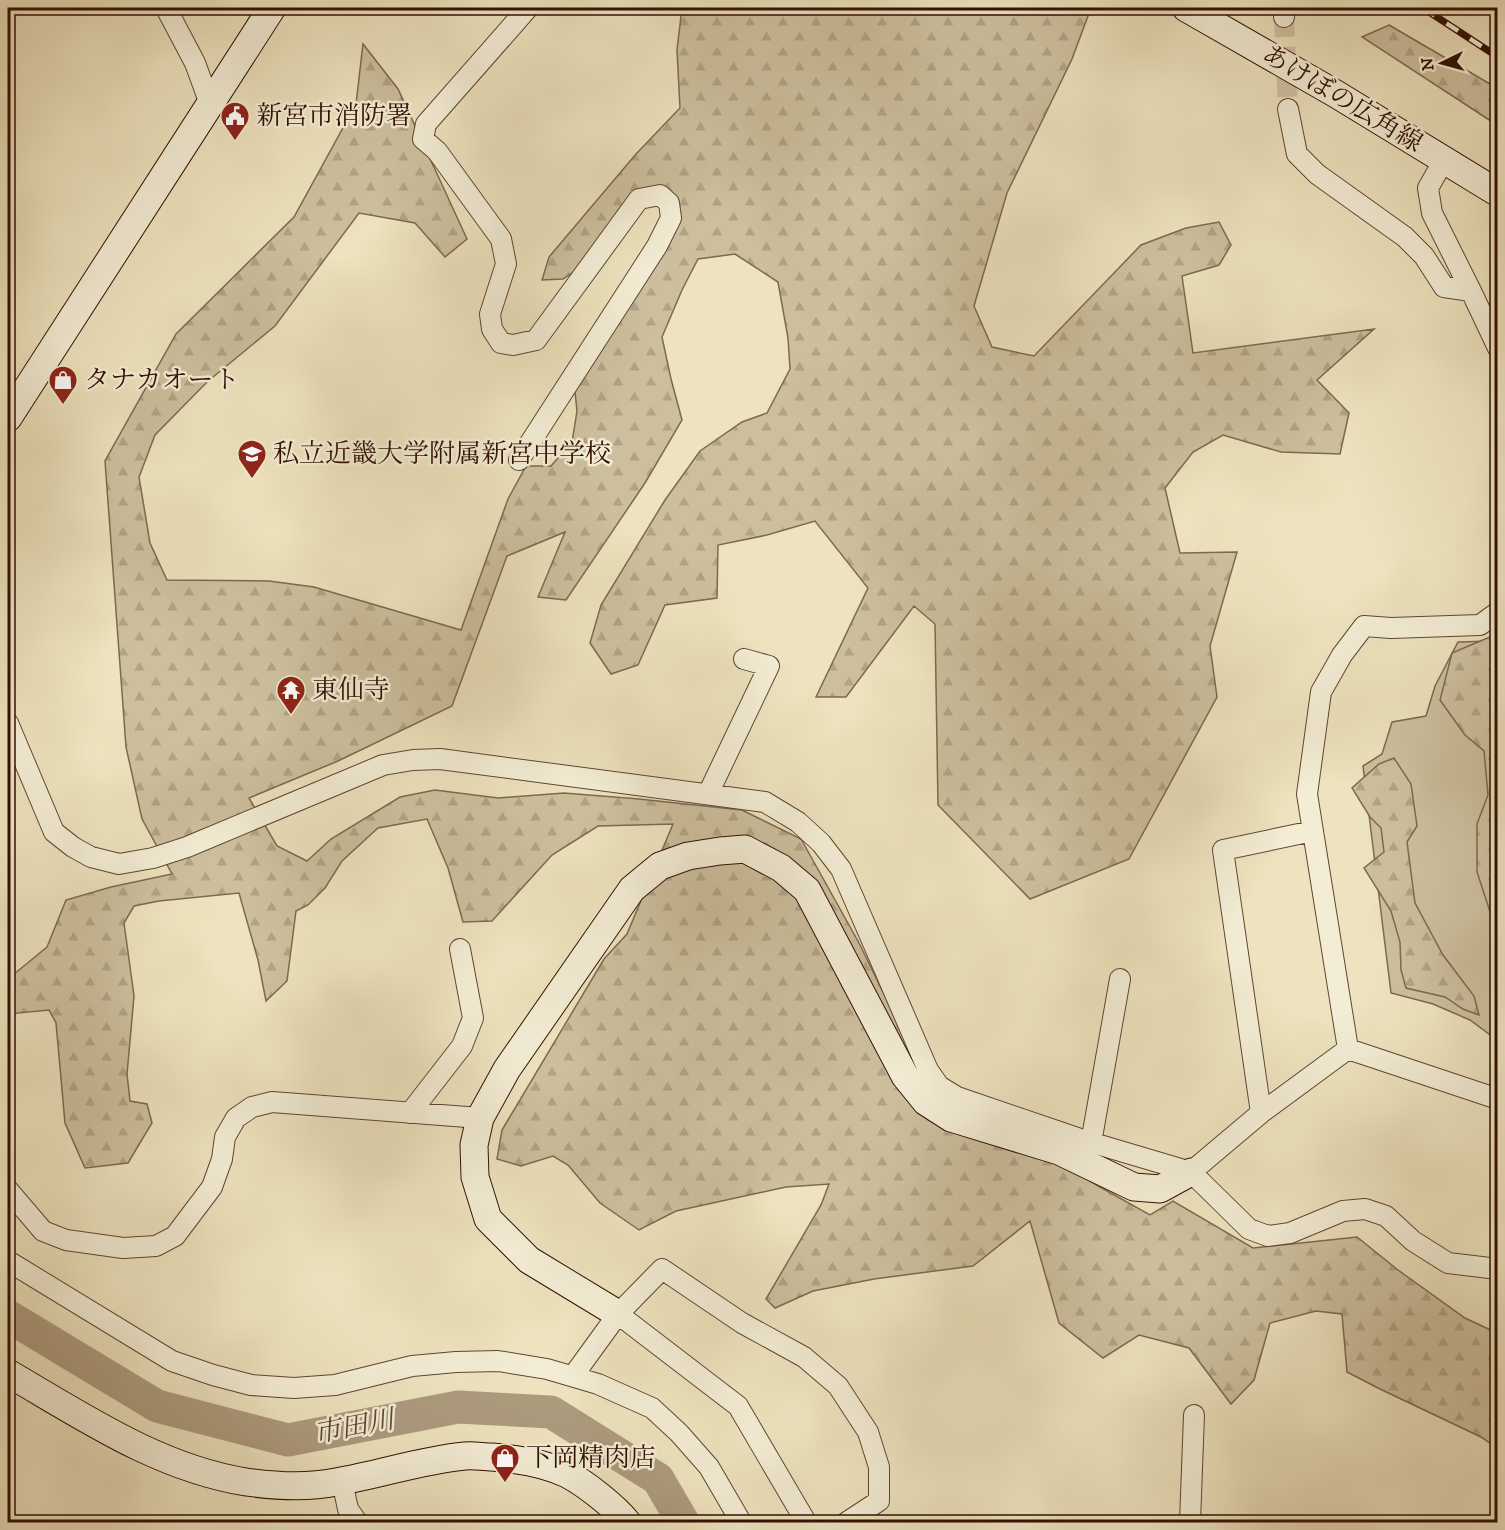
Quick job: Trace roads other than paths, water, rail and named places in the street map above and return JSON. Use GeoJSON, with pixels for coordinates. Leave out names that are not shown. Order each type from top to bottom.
{"type":"FeatureCollection","features":[{"type":"Feature","properties":{"kind":"street"},"geometry":{"type":"LineString","coordinates":[[166,8],[195,63],[210,104]]}},
{"type":"Feature","properties":{"kind":"street"},"geometry":{"type":"LineString","coordinates":[[8,418],[272,8]]}},
{"type":"Feature","properties":{"kind":"street"},"geometry":{"type":"LineString","coordinates":[[519,460],[657,246],[671,218],[669,203],[660,195],[639,199],[536,340],[513,345],[501,343],[492,329],[490,314],[506,264],[501,239],[437,151],[423,139],[426,124],[528,8]]}},
{"type":"Feature","properties":{"kind":"street","name":"あけぼの広角線"},"geometry":{"type":"LineString","coordinates":[[1186,8],[1336,94],[1497,193]]}},
{"type":"Feature","properties":{"kind":"street"},"geometry":{"type":"LineString","coordinates":[[1288,109],[1297,154],[1317,174],[1406,237],[1424,256],[1444,287],[1471,291]]}},
{"type":"Feature","properties":{"kind":"street"},"geometry":{"type":"LineString","coordinates":[[1444,160],[1428,188],[1432,213],[1497,348]]}},
{"type":"Feature","properties":{"kind":"street"},"geometry":{"type":"LineString","coordinates":[[1348,1049],[1307,794],[1322,692],[1342,655],[1364,626],[1391,628],[1480,625],[1497,612]]}},
{"type":"Feature","properties":{"kind":"street"},"geometry":{"type":"LineString","coordinates":[[708,794],[769,666],[744,659]]}},
{"type":"Feature","properties":{"kind":"street"},"geometry":{"type":"LineString","coordinates":[[8,723],[54,831],[73,847],[91,857],[119,864],[153,858],[187,847],[383,765],[413,760],[440,759],[765,801],[798,822],[821,843],[841,869],[928,1070],[939,1086],[957,1097],[1091,1143],[1191,1172],[1249,1229],[1268,1236],[1290,1233],[1343,1211],[1365,1209],[1386,1216],[1413,1241],[1448,1263],[1497,1269]]}},
{"type":"Feature","properties":{"kind":"street"},"geometry":{"type":"LineString","coordinates":[[1261,1113],[1223,850],[1313,831]]}},
{"type":"Feature","properties":{"kind":"street"},"geometry":{"type":"LineString","coordinates":[[806,1522],[738,1406],[618,1314],[529,1260],[488,1219],[475,1177],[474,1144],[480,1118],[507,1069],[632,889],[660,866],[688,856],[720,851],[745,849],[781,868],[807,890],[905,1076],[926,1102],[951,1118],[1059,1151],[1134,1187],[1160,1189],[1191,1172],[1261,1113],[1348,1049]]}},
{"type":"Feature","properties":{"kind":"street"},"geometry":{"type":"LineString","coordinates":[[410,1113],[462,1046],[473,1018],[460,949]]}},
{"type":"Feature","properties":{"kind":"street"},"geometry":{"type":"LineString","coordinates":[[1091,1143],[1120,979]]}},
{"type":"Feature","properties":{"kind":"street"},"geometry":{"type":"LineString","coordinates":[[1348,1049],[1497,1099]]}},
{"type":"Feature","properties":{"kind":"street"},"geometry":{"type":"LineString","coordinates":[[8,1190],[43,1231],[66,1240],[123,1248],[156,1246],[174,1236],[213,1187],[222,1159],[225,1137],[236,1118],[252,1107],[272,1102],[480,1118]]}},
{"type":"Feature","properties":{"kind":"street"},"geometry":{"type":"LineString","coordinates":[[8,1261],[172,1361],[251,1385],[294,1388],[335,1385],[412,1366],[466,1362],[498,1362],[547,1369],[598,1384],[652,1408],[680,1433],[709,1467],[741,1522]]}},
{"type":"Feature","properties":{"kind":"street"},"geometry":{"type":"LineString","coordinates":[[573,1376],[618,1314],[662,1269],[742,1323],[804,1358],[838,1386],[868,1432],[879,1467],[879,1501],[847,1522]]}},
{"type":"Feature","properties":{"kind":"street"},"geometry":{"type":"LineString","coordinates":[[8,1373],[140,1448],[184,1466],[244,1482],[287,1486],[342,1481],[420,1463],[467,1456],[510,1459],[534,1463],[567,1474],[602,1497],[627,1522]]}},
{"type":"Feature","properties":{"kind":"street"},"geometry":{"type":"LineString","coordinates":[[1190,1522],[1194,1415]]}},
{"type":"Feature","properties":{"kind":"street"},"geometry":{"type":"LineString","coordinates":[[342,1481],[348,1509],[357,1522]]}},
{"type":"Feature","properties":{"kind":"waterway","name":"市田川"},"geometry":{"type":"LineString","coordinates":[[8,1316],[157,1406],[288,1440],[458,1407],[551,1412],[658,1479],[683,1522]]}},
{"type":"Feature","properties":{"kind":"tunnel"},"geometry":{"type":"LineString","coordinates":[[1284,17],[1288,109]]}},
{"type":"Feature","properties":{"kind":"railway"},"geometry":{"type":"LineString","coordinates":[[1423,8],[1498,57]]}},
{"type":"Feature","properties":{"kind":"place","name":"新宮市消防署"},"geometry":{"type":"Point","coordinates":[235,142]}},
{"type":"Feature","properties":{"kind":"place","name":"タナカオート"},"geometry":{"type":"Point","coordinates":[63,406]}},
{"type":"Feature","properties":{"kind":"place","name":"私立近畿大学附属新宮中学校"},"geometry":{"type":"Point","coordinates":[252,480]}},
{"type":"Feature","properties":{"kind":"place","name":"東仙寺"},"geometry":{"type":"Point","coordinates":[291,716]}},
{"type":"Feature","properties":{"kind":"place","name":"下岡精肉店"},"geometry":{"type":"Point","coordinates":[505,1484]}}]}
